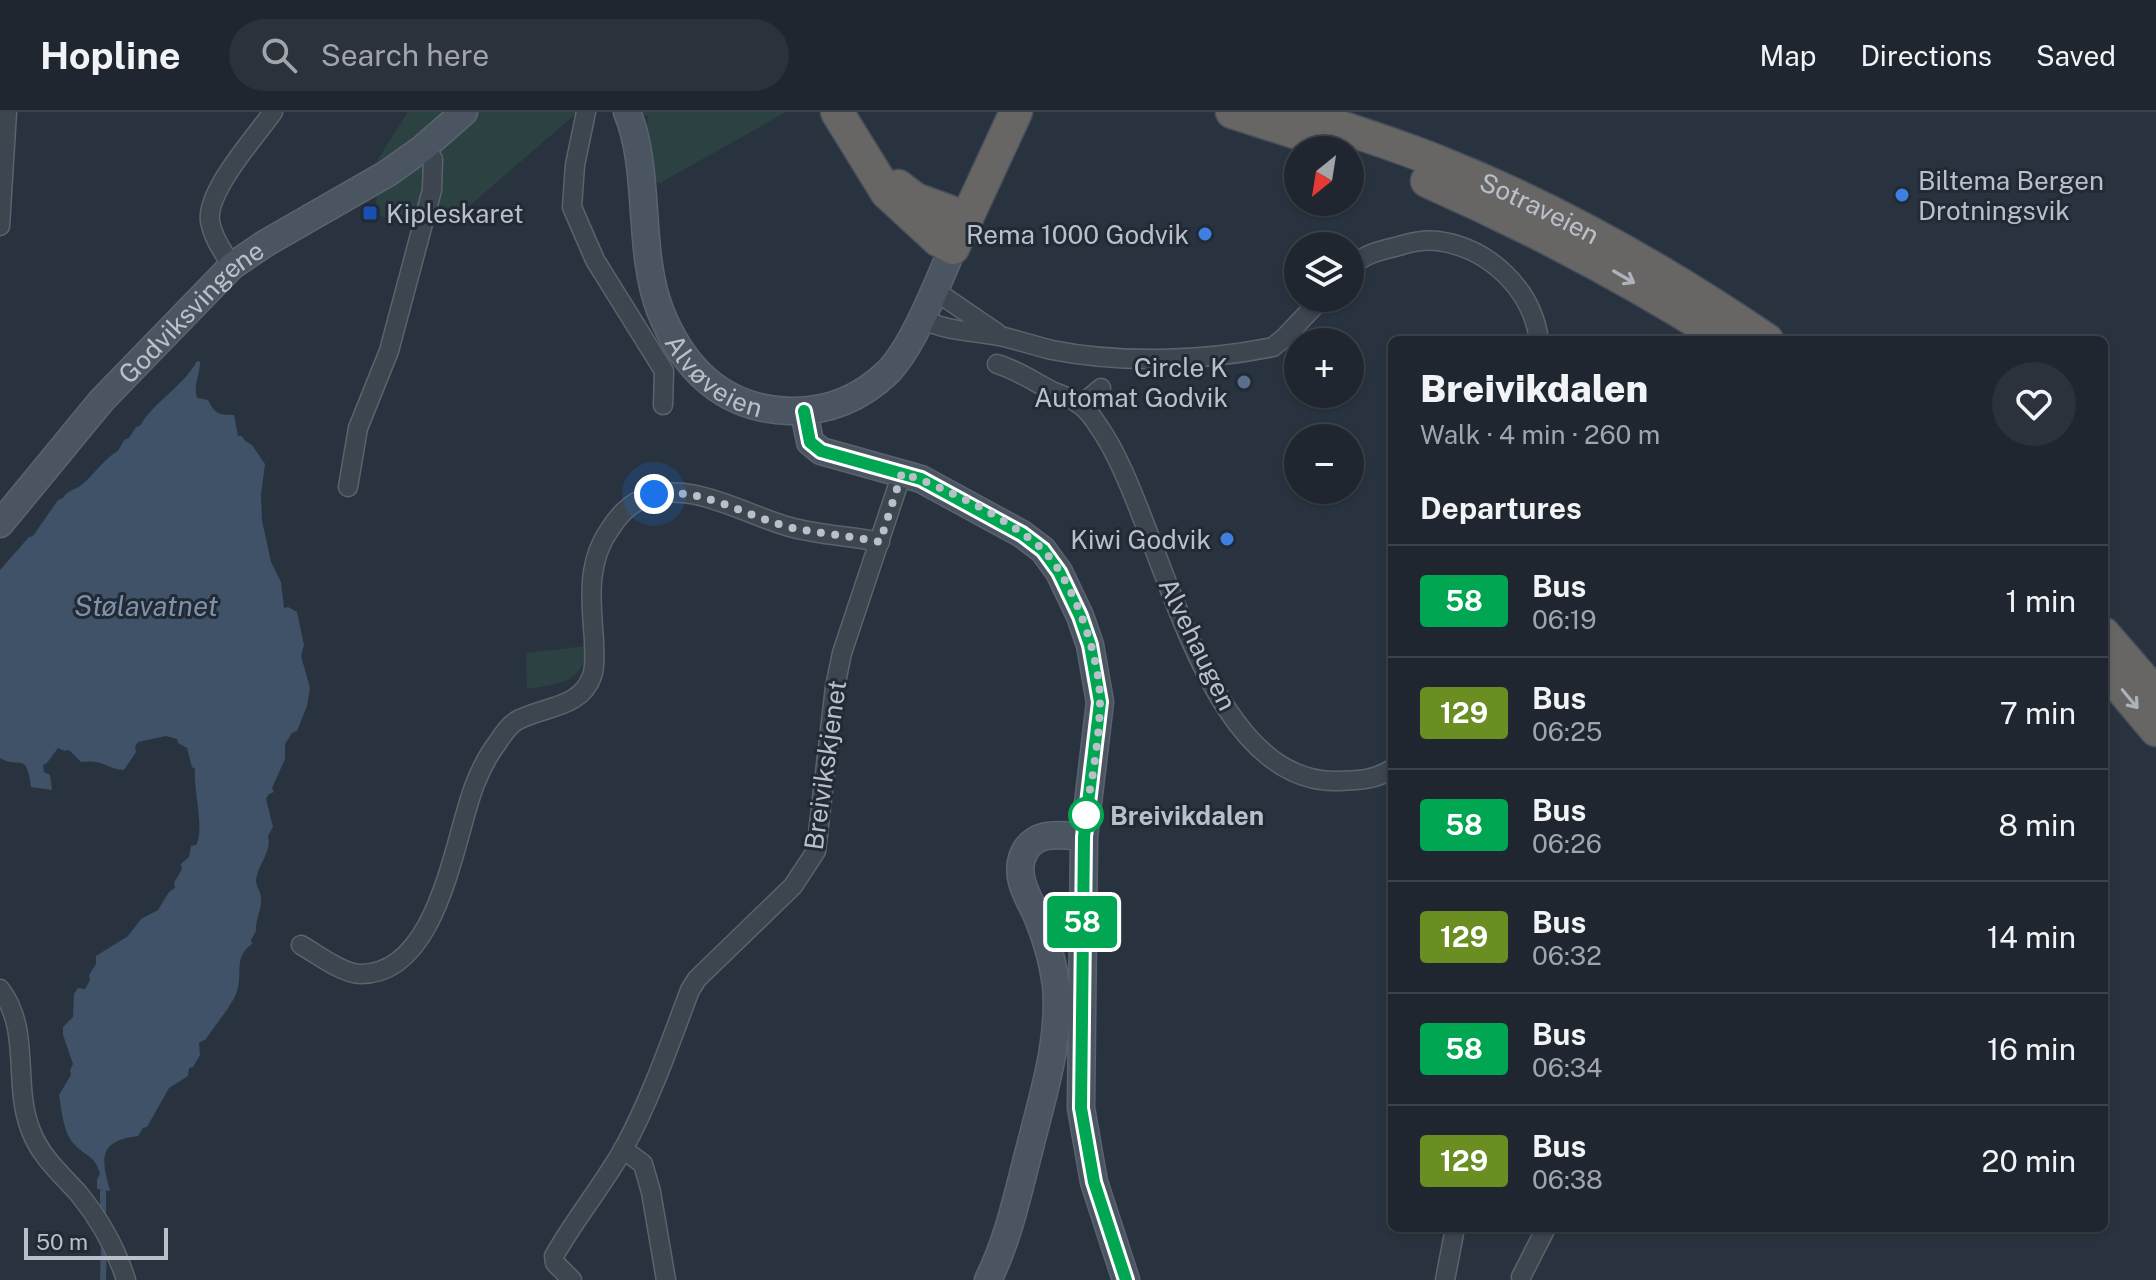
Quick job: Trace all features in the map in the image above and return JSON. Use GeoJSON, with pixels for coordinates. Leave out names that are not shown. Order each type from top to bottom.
{"type":"FeatureCollection","features":[{"type":"Feature","properties":{"kind":"highway"},"geometry":{"type":"LineString","coordinates":[[837,112],[853,127],[887,193],[938,240],[953,248],[1016,112]]}},
{"type":"Feature","properties":{"kind":"highway","name":"Sotraveien"},"geometry":{"type":"LineString","coordinates":[[1232,112],[1321,136]]}},
{"type":"Feature","properties":{"kind":"highway","name":"Sotraveien"},"geometry":{"type":"LineString","coordinates":[[1294,112],[1338,136]]}},
{"type":"Feature","properties":{"kind":"highway"},"geometry":{"type":"LineString","coordinates":[[1329,112],[1347,118],[1352,136]]}},
{"type":"Feature","properties":{"kind":"highway","name":"Sotraveien"},"geometry":{"type":"LineString","coordinates":[[1364,147],[1438,161],[1559,216],[1674,280],[1761,336]]}},
{"type":"Feature","properties":{"kind":"highway","name":"Sotraveien"},"geometry":{"type":"LineString","coordinates":[[1364,150],[1559,242],[1617,273],[1719,336]]}},
{"type":"Feature","properties":{"kind":"highway"},"geometry":{"type":"LineString","coordinates":[[874,169],[915,199],[967,218]]}},
{"type":"Feature","properties":{"kind":"highway"},"geometry":{"type":"LineString","coordinates":[[2108,639],[2156,694]]}},
{"type":"Feature","properties":{"kind":"highway"},"geometry":{"type":"LineString","coordinates":[[2108,673],[2156,730]]}},
{"type":"Feature","properties":{"kind":"main road","name":"Godviksvingene"},"geometry":{"type":"LineString","coordinates":[[0,524],[102,400],[232,266],[388,173],[423,148],[464,112]]}},
{"type":"Feature","properties":{"kind":"main road","name":"Alvøveien"},"geometry":{"type":"LineString","coordinates":[[627,112],[636,147],[650,267],[659,308],[677,346],[702,376],[736,401],[766,410],[804,411],[831,407],[869,388],[890,369],[907,346],[953,248]]}},
{"type":"Feature","properties":{"kind":"main road"},"geometry":{"type":"LineString","coordinates":[[804,411],[810,442],[821,451],[902,473],[967,502],[1022,534],[1043,550],[1059,572],[1080,616],[1099,687],[1096,742],[1084,837],[1082,1127],[1094,1182],[1126,1280]]}},
{"type":"Feature","properties":{"kind":"main road"},"geometry":{"type":"LineString","coordinates":[[988,1280],[1007,1236],[1053,1054],[1056,1028],[1057,1001],[1051,958],[1039,920],[1022,883],[1020,867],[1027,847],[1044,835],[1084,837]]}},
{"type":"Feature","properties":{"kind":"street"},"geometry":{"type":"LineString","coordinates":[[0,226],[7,112]]}},
{"type":"Feature","properties":{"kind":"street"},"geometry":{"type":"LineString","coordinates":[[232,266],[214,234],[210,211],[218,190],[273,112]]}},
{"type":"Feature","properties":{"kind":"street","name":"Alvøveien"},"geometry":{"type":"LineString","coordinates":[[586,112],[575,165],[572,207],[595,260],[664,371],[663,405]]}},
{"type":"Feature","properties":{"kind":"street"},"geometry":{"type":"LineString","coordinates":[[348,487],[358,428],[389,351],[432,190],[433,159],[423,148]]}},
{"type":"Feature","properties":{"kind":"street"},"geometry":{"type":"LineString","coordinates":[[1364,257],[1375,251],[1417,241],[1438,241],[1466,249],[1490,261],[1511,279],[1527,302],[1538,336]]}},
{"type":"Feature","properties":{"kind":"street"},"geometry":{"type":"LineString","coordinates":[[934,290],[1003,337]]}},
{"type":"Feature","properties":{"kind":"street"},"geometry":{"type":"LineString","coordinates":[[920,318],[952,329],[1055,350],[1127,358],[1176,358],[1273,347],[1309,312]]}},
{"type":"Feature","properties":{"kind":"street","name":"Alvehaugen"},"geometry":{"type":"LineString","coordinates":[[997,364],[1015,369],[1081,405],[1099,426],[1118,458],[1188,634],[1216,691],[1248,739],[1265,756],[1295,775],[1327,782],[1372,780],[1388,771]]}},
{"type":"Feature","properties":{"kind":"street"},"geometry":{"type":"LineString","coordinates":[[1081,405],[1101,388]]}},
{"type":"Feature","properties":{"kind":"street","name":"Breivikskjenet"},"geometry":{"type":"LineString","coordinates":[[572,1280],[555,1263],[554,1256],[576,1217],[623,1149],[652,1088],[690,990],[697,979],[793,886],[816,851],[835,687],[842,653],[902,473]]}},
{"type":"Feature","properties":{"kind":"street"},"geometry":{"type":"LineString","coordinates":[[301,945],[358,974],[376,972],[403,956],[428,925],[445,889],[470,798],[488,755],[515,721],[577,700],[586,690],[593,673],[595,656],[590,593],[593,566],[600,544],[612,526],[624,511],[639,500],[674,491],[697,494],[792,528],[880,542]]}},
{"type":"Feature","properties":{"kind":"street"},"geometry":{"type":"LineString","coordinates":[[0,989],[12,1005],[18,1028],[23,1102],[29,1127],[39,1149],[102,1224],[126,1280]]}},
{"type":"Feature","properties":{"kind":"street"},"geometry":{"type":"LineString","coordinates":[[623,1149],[643,1164],[651,1192],[666,1280]]}},
{"type":"Feature","properties":{"kind":"street"},"geometry":{"type":"LineString","coordinates":[[1445,1280],[1454,1232]]}},
{"type":"Feature","properties":{"kind":"street"},"geometry":{"type":"LineString","coordinates":[[1521,1277],[1544,1232]]}},
{"type":"Feature","properties":{"kind":"green space"},"geometry":{"type":"Polygon","coordinates":[[[408,112],[578,112],[467,208],[385,218],[376,213],[378,159],[408,112]]]}},
{"type":"Feature","properties":{"kind":"green space"},"geometry":{"type":"Polygon","coordinates":[[[626,112],[786,112],[660,183],[639,179],[648,116],[626,112]]]}},
{"type":"Feature","properties":{"kind":"green space"},"geometry":{"type":"Polygon","coordinates":[[[586,646],[585,658],[575,675],[559,683],[527,689],[526,653],[586,646]]]}},
{"type":"Feature","properties":{"kind":"water","name":"Stølavatnet"},"geometry":{"type":"Polygon","coordinates":[[[197,361],[200,362],[197,398],[208,400],[218,413],[234,415],[238,436],[252,445],[265,464],[262,520],[271,562],[281,582],[284,608],[297,612],[304,645],[301,656],[310,688],[297,731],[285,744],[285,759],[272,788],[274,792],[266,799],[273,827],[256,880],[261,896],[256,931],[252,944],[240,960],[235,997],[206,1039],[199,1043],[200,1055],[193,1067],[189,1068],[188,1076],[169,1088],[147,1127],[138,1136],[125,1138],[109,1147],[104,1160],[110,1191],[97,1189],[100,1174],[96,1163],[75,1145],[65,1128],[59,1095],[71,1075],[73,1064],[63,1027],[73,1017],[74,994],[78,988],[85,989],[96,964],[96,956],[128,936],[141,919],[158,910],[175,888],[181,864],[189,857],[191,846],[196,845],[198,838],[195,769],[187,748],[177,739],[166,736],[138,742],[136,752],[124,770],[96,762],[81,762],[69,750],[58,748],[43,765],[44,772],[50,775],[52,790],[31,787],[25,765],[0,758],[0,570],[33,536],[58,500],[81,485],[118,451],[124,440],[184,379],[197,361]]]}},
{"type":"Feature","properties":{"kind":"waterway"},"geometry":{"type":"LineString","coordinates":[[103,1192],[103,1216]]}},
{"type":"Feature","properties":{"kind":"waterway"},"geometry":{"type":"LineString","coordinates":[[103,1280],[104,1244]]}},
{"type":"Feature","properties":{"kind":"bus line","name":"58"},"geometry":{"type":"LineString","coordinates":[[804,411],[810,442],[821,451],[921,479],[1022,534],[1043,550],[1059,572],[1080,616],[1090,645],[1100,702],[1084,837],[1082,1127],[1094,1182],[1126,1280]]}},
{"type":"Feature","properties":{"kind":"place","name":"Biltema Bergen Drotningsvik"},"geometry":{"type":"Point","coordinates":[1902,195]}},
{"type":"Feature","properties":{"kind":"place","name":"Kipleskaret"},"geometry":{"type":"Point","coordinates":[370,213]}},
{"type":"Feature","properties":{"kind":"place","name":"Rema 1000 Godvik"},"geometry":{"type":"Point","coordinates":[1205,234]}},
{"type":"Feature","properties":{"kind":"place","name":"Circle K Automat Godvik"},"geometry":{"type":"Point","coordinates":[1244,382]}},
{"type":"Feature","properties":{"kind":"place","name":"Kiwi Godvik"},"geometry":{"type":"Point","coordinates":[1227,539]}},
{"type":"Feature","properties":{"kind":"place","name":"Breivikdalen"},"geometry":{"type":"Point","coordinates":[1086,815]}},
{"type":"Feature","properties":{"kind":"route"},"geometry":{"type":"LineString","coordinates":[[654,494],[674,491],[697,494],[792,528],[880,542],[902,473],[921,479],[1022,534],[1043,550],[1059,572],[1080,616],[1095,666],[1100,702],[1086,815]]}}]}
